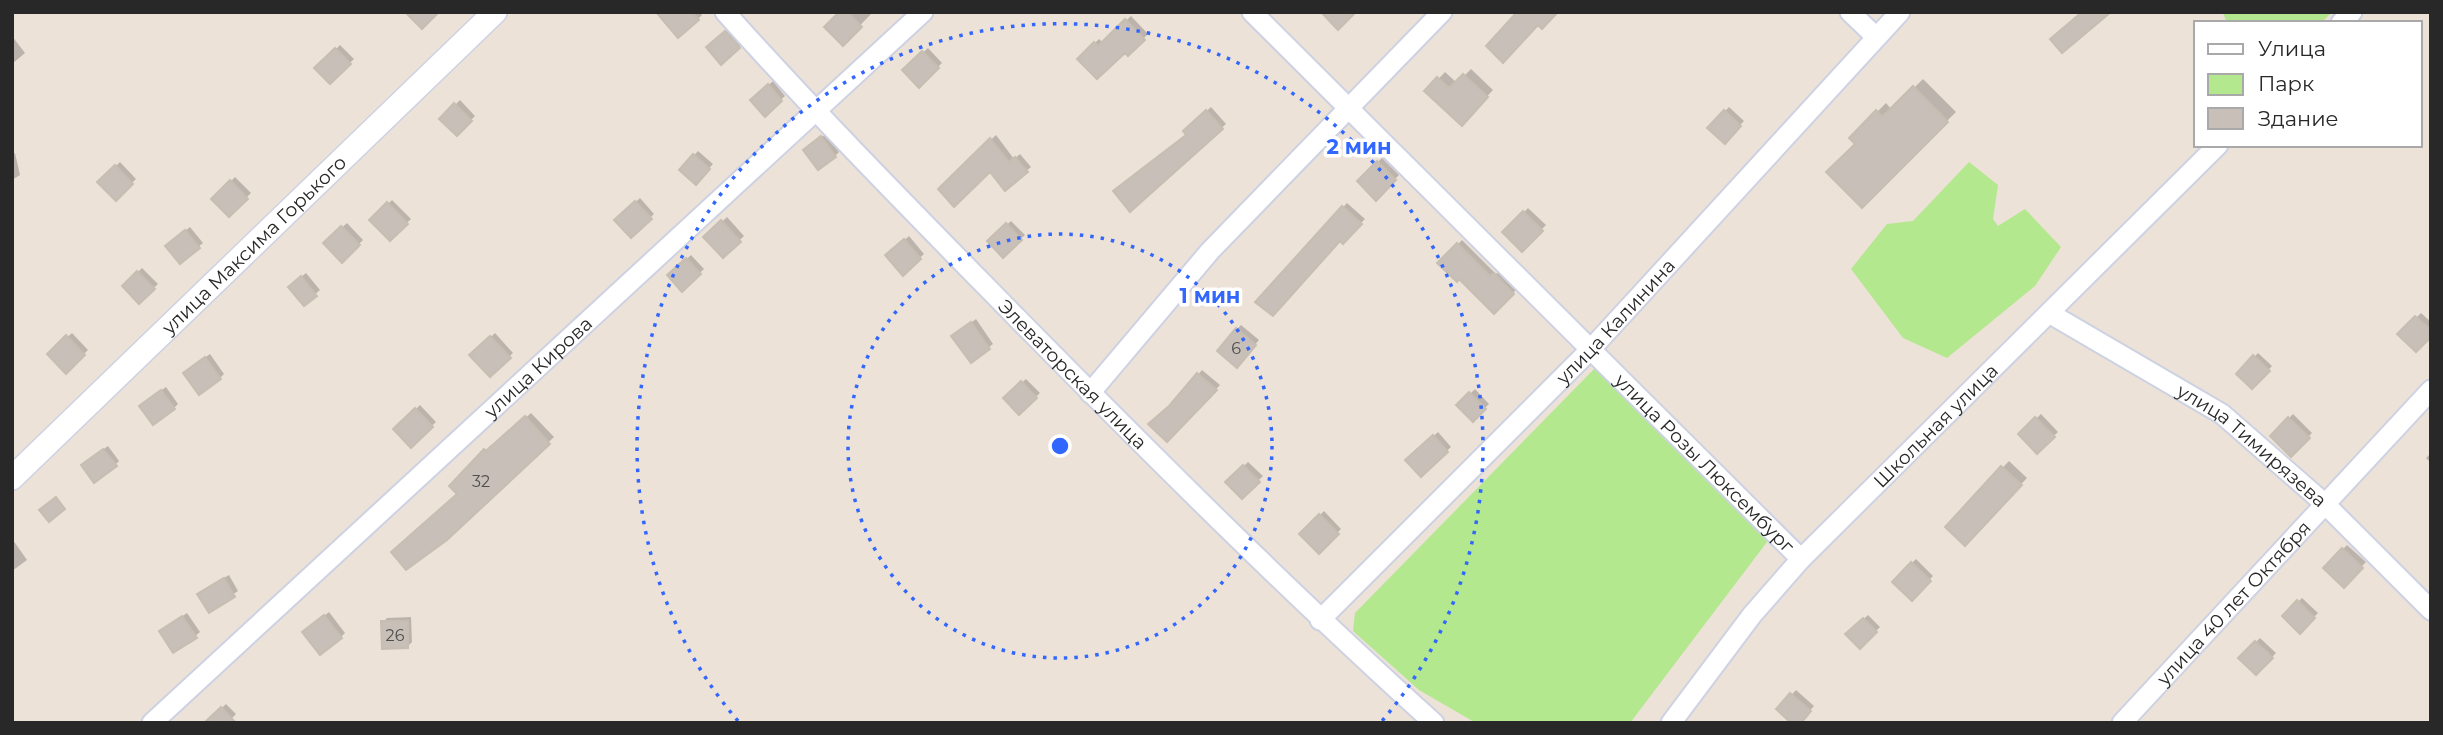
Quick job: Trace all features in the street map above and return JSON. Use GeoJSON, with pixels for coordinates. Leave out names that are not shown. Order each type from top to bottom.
{"type":"FeatureCollection","features":[{"type":"Feature","properties":{"kind":"street","name":"улица Максима Горького"},"geometry":{"type":"LineString","coordinates":[[12,478],[495,12]]}},
{"type":"Feature","properties":{"kind":"street","name":"Элеваторская улица"},"geometry":{"type":"LineString","coordinates":[[725,12],[814,111],[1090,393],[1320,620],[1434,723]]}},
{"type":"Feature","properties":{"kind":"street","name":"улица Кирова"},"geometry":{"type":"LineString","coordinates":[[152,723],[923,12]]}},
{"type":"Feature","properties":{"kind":"street","name":"улица Розы Люксембург"},"geometry":{"type":"LineString","coordinates":[[1252,12],[1801,559]]}},
{"type":"Feature","properties":{"kind":"street"},"geometry":{"type":"LineString","coordinates":[[1090,393],[1210,251],[1443,12]]}},
{"type":"Feature","properties":{"kind":"street"},"geometry":{"type":"LineString","coordinates":[[1850,12],[1876,37]]}},
{"type":"Feature","properties":{"kind":"street","name":"улица Калинина"},"geometry":{"type":"LineString","coordinates":[[1320,620],[1590,350],[1900,12]]}},
{"type":"Feature","properties":{"kind":"street","name":"Школьная улица"},"geometry":{"type":"LineString","coordinates":[[1671,723],[1752,615],[1801,559],[2216,147]]}},
{"type":"Feature","properties":{"kind":"street","name":"улица Тимирязева"},"geometry":{"type":"LineString","coordinates":[[2049,313],[2222,414],[2325,504],[2431,610]]}},
{"type":"Feature","properties":{"kind":"street","name":"улица 40 лет Октября"},"geometry":{"type":"LineString","coordinates":[[2122,723],[2431,390]]}},
{"type":"Feature","properties":{"kind":"green space"},"geometry":{"type":"Polygon","coordinates":[[[2332,12],[2323,21],[2226,21],[2223,13],[2332,12]]]}},
{"type":"Feature","properties":{"kind":"green space"},"geometry":{"type":"Polygon","coordinates":[[[1969,162],[1998,185],[1993,219],[1998,226],[2025,209],[2061,247],[2035,286],[1947,358],[1903,338],[1851,269],[1887,224],[1913,221],[1969,162]]]}},
{"type":"Feature","properties":{"kind":"green space"},"geometry":{"type":"Polygon","coordinates":[[[1598,365],[1770,538],[1630,723],[1476,723],[1419,690],[1353,631],[1355,613],[1598,365]]]}},
{"type":"Feature","properties":{"kind":"building"},"geometry":{"type":"Polygon","coordinates":[[[405,12],[439,12],[422,29],[405,12]]]}},
{"type":"Feature","properties":{"kind":"building"},"geometry":{"type":"Polygon","coordinates":[[[656,12],[692,12],[699,20],[678,38],[656,12]]]}},
{"type":"Feature","properties":{"kind":"building"},"geometry":{"type":"Polygon","coordinates":[[[839,12],[848,12],[862,27],[843,46],[824,27],[839,12]]]}},
{"type":"Feature","properties":{"kind":"building"},"geometry":{"type":"Polygon","coordinates":[[[1321,12],[1356,12],[1338,30],[1321,12]]]}},
{"type":"Feature","properties":{"kind":"building"},"geometry":{"type":"Polygon","coordinates":[[[1517,12],[1558,12],[1542,29],[1538,25],[1503,63],[1486,46],[1517,12]]]}},
{"type":"Feature","properties":{"kind":"building"},"geometry":{"type":"Polygon","coordinates":[[[2082,12],[2111,12],[2062,53],[2050,39],[2082,12]]]}},
{"type":"Feature","properties":{"kind":"building"},"geometry":{"type":"Polygon","coordinates":[[[1125,19],[1145,40],[1128,56],[1125,53],[1097,79],[1077,59],[1094,42],[1098,46],[1125,19]]]}},
{"type":"Feature","properties":{"kind":"building"},"geometry":{"type":"Polygon","coordinates":[[[725,31],[740,48],[721,65],[706,47],[725,31]]]}},
{"type":"Feature","properties":{"kind":"building"},"geometry":{"type":"Polygon","coordinates":[[[335,48],[351,64],[330,84],[314,68],[335,48]]]}},
{"type":"Feature","properties":{"kind":"building"},"geometry":{"type":"Polygon","coordinates":[[[922,51],[939,68],[919,88],[902,70],[922,51]]]}},
{"type":"Feature","properties":{"kind":"building"},"geometry":{"type":"Polygon","coordinates":[[[1463,74],[1488,97],[1462,126],[1424,91],[1437,77],[1449,88],[1463,74]]]}},
{"type":"Feature","properties":{"kind":"building"},"geometry":{"type":"Polygon","coordinates":[[[768,84],[782,101],[765,117],[750,100],[768,84]]]}},
{"type":"Feature","properties":{"kind":"building"},"geometry":{"type":"Polygon","coordinates":[[[1913,86],[1948,122],[1862,208],[1826,172],[1855,144],[1849,138],[1876,110],[1882,117],[1913,86]]]}},
{"type":"Feature","properties":{"kind":"building"},"geometry":{"type":"Polygon","coordinates":[[[454,103],[472,121],[457,136],[439,119],[454,103]]]}},
{"type":"Feature","properties":{"kind":"building"},"geometry":{"type":"Polygon","coordinates":[[[1206,110],[1223,129],[1130,212],[1113,191],[1186,135],[1183,131],[1206,110]]]}},
{"type":"Feature","properties":{"kind":"building"},"geometry":{"type":"Polygon","coordinates":[[[1724,110],[1741,126],[1725,144],[1707,128],[1724,110]]]}},
{"type":"Feature","properties":{"kind":"building"},"geometry":{"type":"Polygon","coordinates":[[[821,136],[836,157],[818,170],[803,150],[821,136]]]}},
{"type":"Feature","properties":{"kind":"building"},"geometry":{"type":"Polygon","coordinates":[[[990,138],[1009,162],[1015,157],[1028,172],[1005,191],[990,172],[954,207],[938,189],[990,138]]]}},
{"type":"Feature","properties":{"kind":"building"},"geometry":{"type":"Polygon","coordinates":[[[693,154],[710,169],[696,185],[679,170],[693,154]]]}},
{"type":"Feature","properties":{"kind":"building"},"geometry":{"type":"Polygon","coordinates":[[[1377,161],[1396,180],[1376,201],[1357,181],[1377,161]]]}},
{"type":"Feature","properties":{"kind":"building"},"geometry":{"type":"Polygon","coordinates":[[[115,165],[133,184],[116,201],[97,182],[115,165]]]}},
{"type":"Feature","properties":{"kind":"building"},"geometry":{"type":"Polygon","coordinates":[[[230,180],[248,199],[229,217],[211,199],[230,180]]]}},
{"type":"Feature","properties":{"kind":"building"},"geometry":{"type":"Polygon","coordinates":[[[635,201],[652,219],[631,238],[614,220],[635,201]]]}},
{"type":"Feature","properties":{"kind":"building"},"geometry":{"type":"Polygon","coordinates":[[[387,202],[408,224],[390,241],[369,220],[387,202]]]}},
{"type":"Feature","properties":{"kind":"building"},"geometry":{"type":"Polygon","coordinates":[[[1342,206],[1362,224],[1343,244],[1340,241],[1273,316],[1255,302],[1342,206]]]}},
{"type":"Feature","properties":{"kind":"building"},"geometry":{"type":"Polygon","coordinates":[[[1523,211],[1543,231],[1522,252],[1502,232],[1523,211]]]}},
{"type":"Feature","properties":{"kind":"building"},"geometry":{"type":"Polygon","coordinates":[[[721,220],[741,242],[723,258],[703,237],[721,220]]]}},
{"type":"Feature","properties":{"kind":"building"},"geometry":{"type":"Polygon","coordinates":[[[1006,223],[1022,240],[1003,258],[987,241],[1006,223]]]}},
{"type":"Feature","properties":{"kind":"building"},"geometry":{"type":"Polygon","coordinates":[[[341,226],[360,245],[342,263],[323,243],[341,226]]]}},
{"type":"Feature","properties":{"kind":"building"},"geometry":{"type":"Polygon","coordinates":[[[185,230],[200,248],[180,264],[165,246],[185,230]]]}},
{"type":"Feature","properties":{"kind":"building"},"geometry":{"type":"Polygon","coordinates":[[[904,239],[921,259],[903,276],[885,255],[904,239]]]}},
{"type":"Feature","properties":{"kind":"building"},"geometry":{"type":"Polygon","coordinates":[[[1457,243],[1490,276],[1494,273],[1514,294],[1494,314],[1459,279],[1457,282],[1437,263],[1457,243]]]}},
{"type":"Feature","properties":{"kind":"building"},"geometry":{"type":"Polygon","coordinates":[[[686,258],[701,274],[682,292],[667,275],[686,258]]]}},
{"type":"Feature","properties":{"kind":"building"},"geometry":{"type":"Polygon","coordinates":[[[137,271],[155,289],[139,304],[122,286],[137,271]]]}},
{"type":"Feature","properties":{"kind":"building"},"geometry":{"type":"Polygon","coordinates":[[[301,276],[317,296],[304,306],[288,287],[301,276]]]}},
{"type":"Feature","properties":{"kind":"building"},"geometry":{"type":"Polygon","coordinates":[[[2415,316],[2431,330],[2431,337],[2416,352],[2397,334],[2415,316]]]}},
{"type":"Feature","properties":{"kind":"building"},"geometry":{"type":"Polygon","coordinates":[[[971,322],[990,349],[971,363],[951,336],[971,322]]]}},
{"type":"Feature","properties":{"kind":"building"},"geometry":{"type":"Polygon","coordinates":[[[1236,328],[1256,345],[1237,368],[1217,351],[1236,328]]]}},
{"type":"Feature","properties":{"kind":"building"},"geometry":{"type":"Polygon","coordinates":[[[66,335],[85,355],[66,374],[47,354],[66,335]]]}},
{"type":"Feature","properties":{"kind":"building"},"geometry":{"type":"Polygon","coordinates":[[[490,336],[511,358],[490,377],[469,355],[490,336]]]}},
{"type":"Feature","properties":{"kind":"building"},"geometry":{"type":"Polygon","coordinates":[[[2253,355],[2270,371],[2252,389],[2236,374],[2253,355]]]}},
{"type":"Feature","properties":{"kind":"building"},"geometry":{"type":"Polygon","coordinates":[[[205,357],[221,379],[199,395],[183,373],[205,357]]]}},
{"type":"Feature","properties":{"kind":"building"},"geometry":{"type":"Polygon","coordinates":[[[1197,373],[1217,390],[1167,442],[1148,424],[1169,406],[1197,373]]]}},
{"type":"Feature","properties":{"kind":"building"},"geometry":{"type":"Polygon","coordinates":[[[1021,381],[1037,398],[1019,415],[1003,398],[1021,381]]]}},
{"type":"Feature","properties":{"kind":"building"},"geometry":{"type":"Polygon","coordinates":[[[161,390],[175,409],[153,425],[139,406],[161,390]]]}},
{"type":"Feature","properties":{"kind":"building"},"geometry":{"type":"Polygon","coordinates":[[[1469,392],[1486,409],[1473,422],[1456,405],[1469,392]]]}},
{"type":"Feature","properties":{"kind":"building"},"geometry":{"type":"Polygon","coordinates":[[[415,408],[433,427],[411,448],[393,429],[415,408]]]}},
{"type":"Feature","properties":{"kind":"building"},"geometry":{"type":"Polygon","coordinates":[[[525,416],[550,444],[447,540],[406,570],[391,552],[457,494],[449,486],[484,449],[486,451],[525,416]]]}},
{"type":"Feature","properties":{"kind":"building"},"geometry":{"type":"Polygon","coordinates":[[[2035,417],[2055,437],[2037,454],[2018,434],[2035,417]]]}},
{"type":"Feature","properties":{"kind":"building"},"geometry":{"type":"Polygon","coordinates":[[[2288,417],[2310,438],[2291,457],[2270,436],[2288,417]]]}},
{"type":"Feature","properties":{"kind":"building"},"geometry":{"type":"Polygon","coordinates":[[[1433,435],[1448,452],[1421,477],[1405,460],[1433,435]]]}},
{"type":"Feature","properties":{"kind":"building"},"geometry":{"type":"Polygon","coordinates":[[[103,449],[117,466],[94,483],[81,465],[103,449]]]}},
{"type":"Feature","properties":{"kind":"building"},"geometry":{"type":"Polygon","coordinates":[[[1243,465],[1260,482],[1242,499],[1225,482],[1243,465]]]}},
{"type":"Feature","properties":{"kind":"building"},"geometry":{"type":"Polygon","coordinates":[[[2001,466],[2022,485],[1965,546],[1945,527],[2001,466]]]}},
{"type":"Feature","properties":{"kind":"building"},"geometry":{"type":"Polygon","coordinates":[[[56,497],[65,509],[49,522],[39,510],[56,497]]]}},
{"type":"Feature","properties":{"kind":"building"},"geometry":{"type":"Polygon","coordinates":[[[1319,514],[1339,534],[1319,554],[1299,534],[1319,514]]]}},
{"type":"Feature","properties":{"kind":"building"},"geometry":{"type":"Polygon","coordinates":[[[2342,548],[2363,568],[2344,588],[2323,568],[2342,548]]]}},
{"type":"Feature","properties":{"kind":"building"},"geometry":{"type":"Polygon","coordinates":[[[1911,562],[1931,581],[1912,601],[1892,582],[1911,562]]]}},
{"type":"Feature","properties":{"kind":"building"},"geometry":{"type":"Polygon","coordinates":[[[224,578],[235,597],[209,613],[197,594],[224,578]]]}},
{"type":"Feature","properties":{"kind":"building"},"geometry":{"type":"Polygon","coordinates":[[[2297,600],[2315,618],[2300,634],[2282,616],[2297,600]]]}},
{"type":"Feature","properties":{"kind":"building"},"geometry":{"type":"Polygon","coordinates":[[[324,615],[342,638],[320,655],[302,632],[324,615]]]}},
{"type":"Feature","properties":{"kind":"building"},"geometry":{"type":"Polygon","coordinates":[[[182,616],[197,638],[173,653],[159,631],[182,616]]]}},
{"type":"Feature","properties":{"kind":"building"},"geometry":{"type":"Polygon","coordinates":[[[1863,618],[1877,632],[1860,649],[1845,634],[1863,618]]]}},
{"type":"Feature","properties":{"kind":"building"},"geometry":{"type":"Polygon","coordinates":[[[381,621],[408,621],[408,648],[382,649],[381,621]]]}},
{"type":"Feature","properties":{"kind":"building"},"geometry":{"type":"Polygon","coordinates":[[[2255,641],[2273,658],[2256,675],[2238,658],[2255,641]]]}},
{"type":"Feature","properties":{"kind":"building"},"geometry":{"type":"Polygon","coordinates":[[[1790,693],[1811,711],[1801,723],[1791,723],[1776,709],[1790,693]]]}},
{"type":"Feature","properties":{"kind":"building"},"geometry":{"type":"Polygon","coordinates":[[[221,707],[236,723],[204,723],[221,707]]]}}]}
